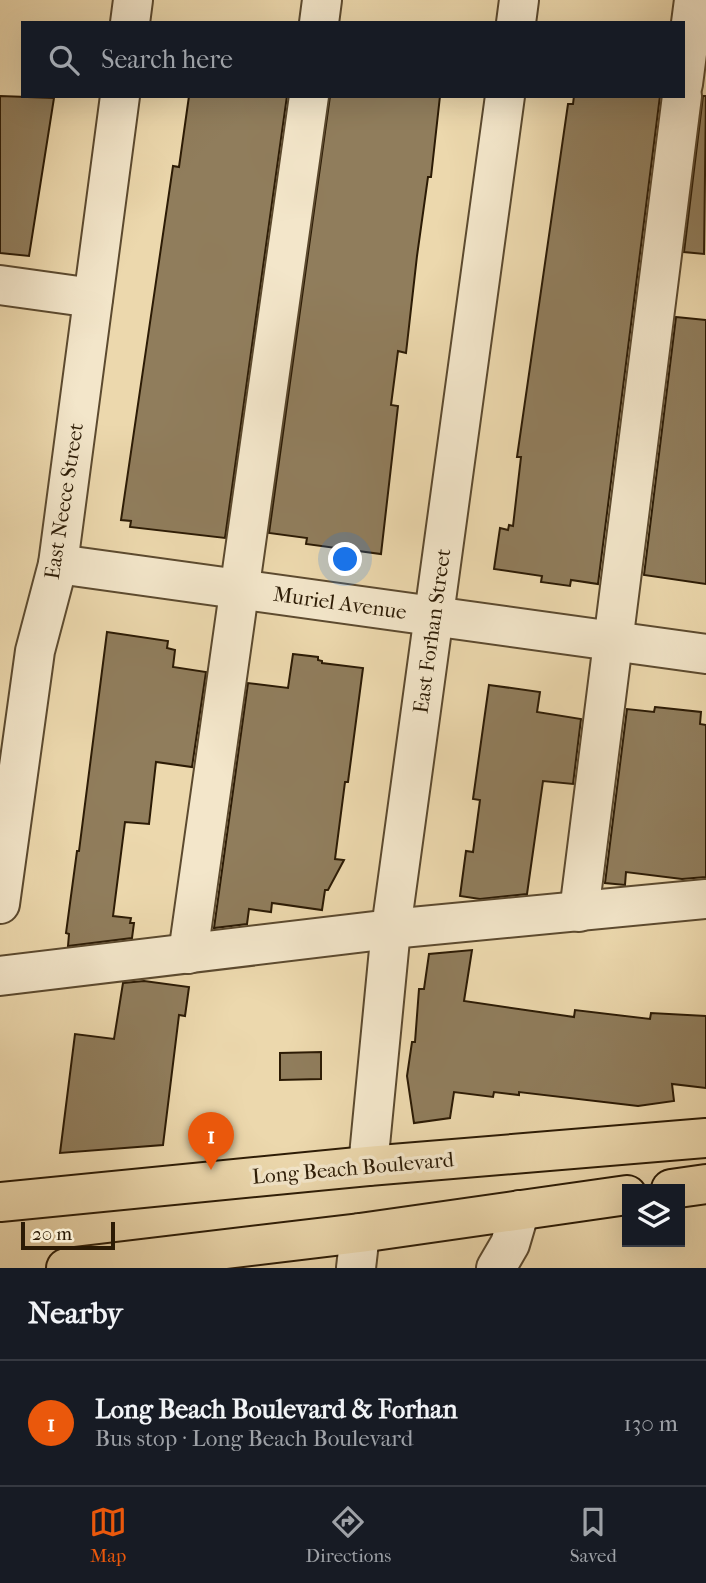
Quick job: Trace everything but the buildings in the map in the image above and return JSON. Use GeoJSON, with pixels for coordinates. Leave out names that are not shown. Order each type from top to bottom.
{"type":"FeatureCollection","features":[{"type":"Feature","properties":{"kind":"main road","name":"Long Beach Boulevard"},"geometry":{"type":"LineString","coordinates":[[0,1202],[368,1166],[706,1138]]}},
{"type":"Feature","properties":{"kind":"main road"},"geometry":{"type":"LineString","coordinates":[[685,1187],[706,1184]]}},
{"type":"Feature","properties":{"kind":"main road"},"geometry":{"type":"LineString","coordinates":[[66,1268],[358,1251],[520,1210],[622,1196]]}},
{"type":"Feature","properties":{"kind":"street"},"geometry":{"type":"LineString","coordinates":[[130,21],[133,0]]}},
{"type":"Feature","properties":{"kind":"street"},"geometry":{"type":"LineString","coordinates":[[319,21],[322,0]]}},
{"type":"Feature","properties":{"kind":"street"},"geometry":{"type":"LineString","coordinates":[[516,21],[519,0]]}},
{"type":"Feature","properties":{"kind":"street"},"geometry":{"type":"LineString","coordinates":[[685,69],[694,0]]}},
{"type":"Feature","properties":{"kind":"street","name":"East Neece Street"},"geometry":{"type":"LineString","coordinates":[[0,904],[35,651],[58,564],[120,98]]}},
{"type":"Feature","properties":{"kind":"street"},"geometry":{"type":"LineString","coordinates":[[188,954],[309,98]]}},
{"type":"Feature","properties":{"kind":"street","name":"East Forhan Street"},"geometry":{"type":"LineString","coordinates":[[368,1166],[391,929],[505,98]]}},
{"type":"Feature","properties":{"kind":"street"},"geometry":{"type":"LineString","coordinates":[[579,912],[682,98]]}},
{"type":"Feature","properties":{"kind":"street"},"geometry":{"type":"LineString","coordinates":[[0,285],[93,298]]}},
{"type":"Feature","properties":{"kind":"street","name":"Muriel Avenue"},"geometry":{"type":"LineString","coordinates":[[58,564],[706,654]]}},
{"type":"Feature","properties":{"kind":"street"},"geometry":{"type":"LineString","coordinates":[[0,976],[391,929],[706,899]]}},
{"type":"Feature","properties":{"kind":"street"},"geometry":{"type":"LineString","coordinates":[[496,1268],[510,1244],[520,1210]]}},
{"type":"Feature","properties":{"kind":"place","name":"Long Beach Boulevard & Forhan"},"geometry":{"type":"Point","coordinates":[211,1170]}}]}
